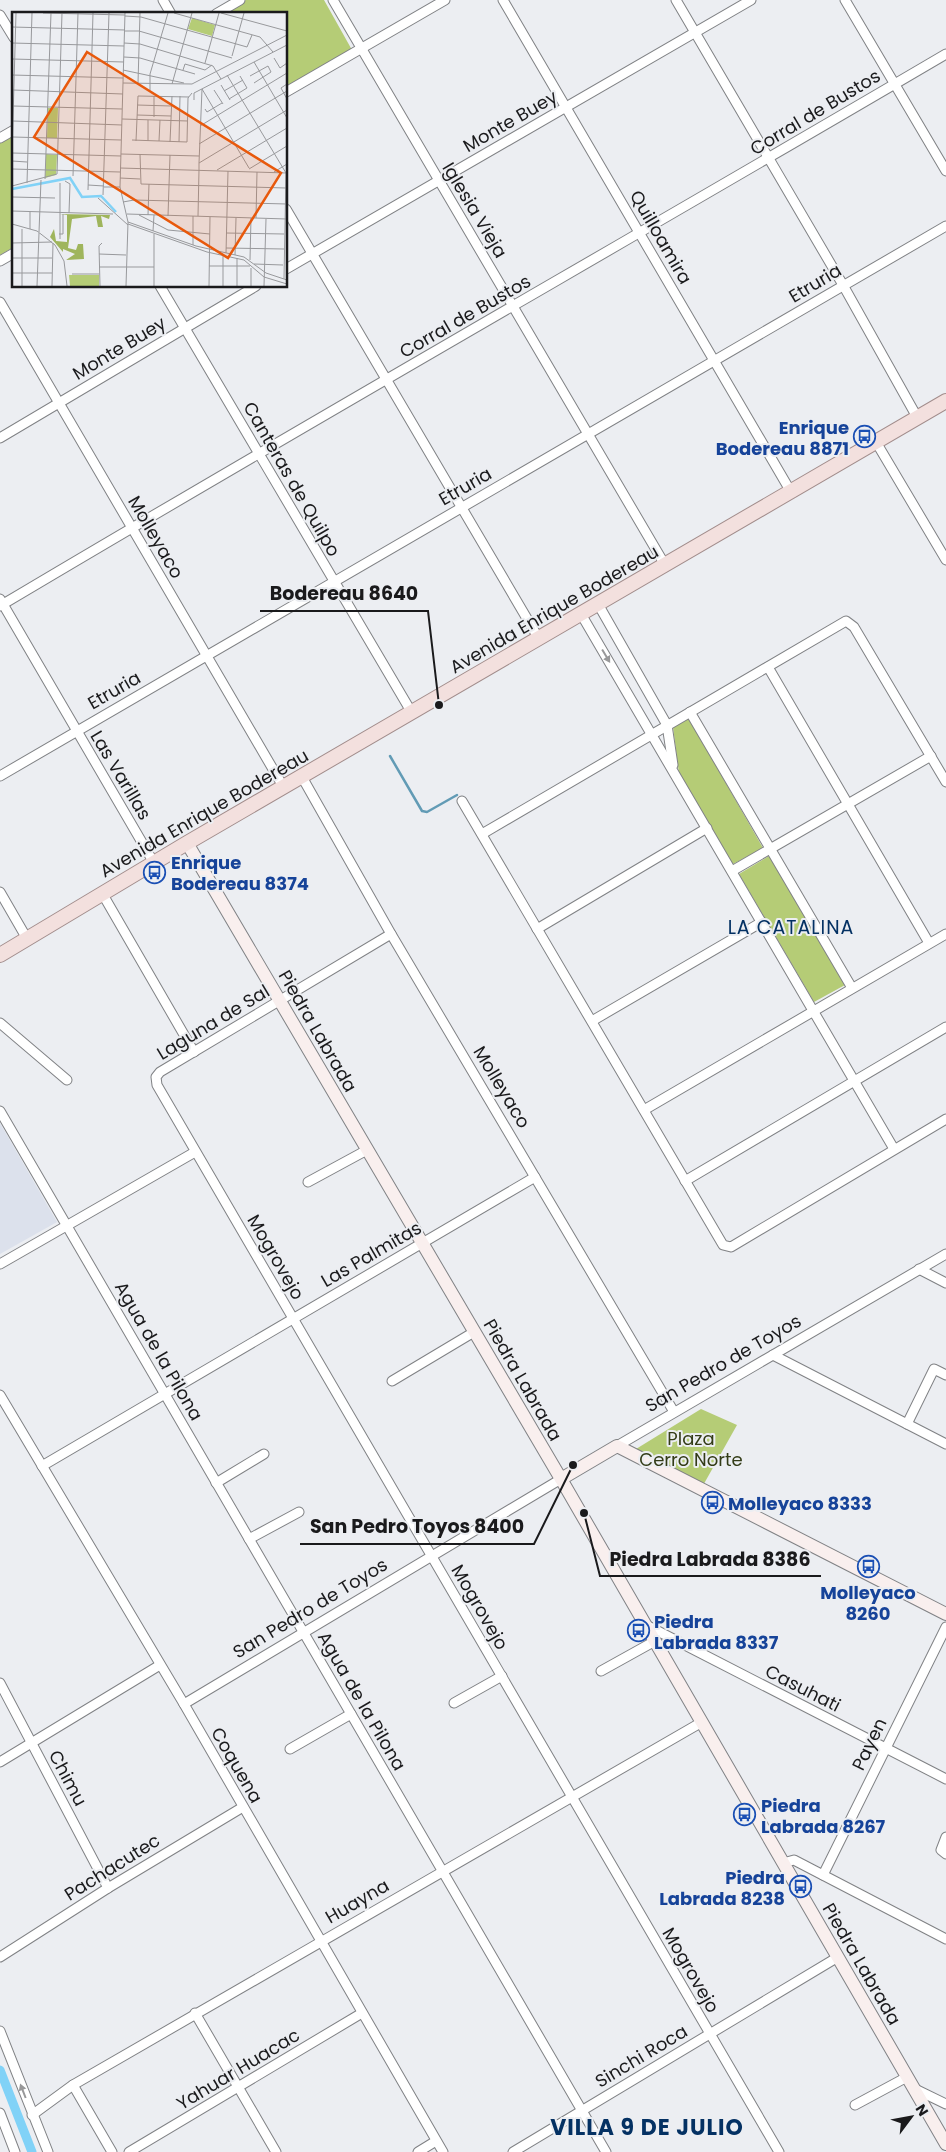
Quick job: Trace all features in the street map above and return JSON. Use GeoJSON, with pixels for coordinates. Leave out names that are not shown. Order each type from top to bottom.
{"type":"FeatureCollection","features":[{"type":"Feature","properties":{"kind":"main road","name":"Avenida Enrique Bodereau"},"geometry":{"type":"LineString","coordinates":[[0,955],[26,937],[412,714],[946,401]]}},
{"type":"Feature","properties":{"kind":"main road","name":"Piedra Labrada"},"geometry":{"type":"LineString","coordinates":[[187,843],[561,1479],[946,2144]]}},
{"type":"Feature","properties":{"kind":"main road","name":"San Pedro de Toyos"},"geometry":{"type":"LineString","coordinates":[[561,1479],[617,1446]]}},
{"type":"Feature","properties":{"kind":"main road"},"geometry":{"type":"LineString","coordinates":[[617,1446],[946,1614]]}},
{"type":"Feature","properties":{"kind":"street"},"geometry":{"type":"LineString","coordinates":[[163,0],[170,12]]}},
{"type":"Feature","properties":{"kind":"street"},"geometry":{"type":"LineString","coordinates":[[219,12],[240,0]]}},
{"type":"Feature","properties":{"kind":"street","name":"Iglesia Vieja"},"geometry":{"type":"LineString","coordinates":[[333,0],[665,565]]}},
{"type":"Feature","properties":{"kind":"street"},"geometry":{"type":"LineString","coordinates":[[288,91],[445,0]]}},
{"type":"Feature","properties":{"kind":"street","name":"Quilloamira"},"geometry":{"type":"LineString","coordinates":[[503,0],[791,492]]}},
{"type":"Feature","properties":{"kind":"street"},"geometry":{"type":"LineString","coordinates":[[676,0],[844,285],[918,417]]}},
{"type":"Feature","properties":{"kind":"street","name":"Monte Buey"},"geometry":{"type":"LineString","coordinates":[[288,268],[751,0]]}},
{"type":"Feature","properties":{"kind":"street"},"geometry":{"type":"LineString","coordinates":[[845,0],[946,172]]}},
{"type":"Feature","properties":{"kind":"street"},"geometry":{"type":"LineString","coordinates":[[0,15],[12,35]]}},
{"type":"Feature","properties":{"kind":"street","name":"Corral de Bustos"},"geometry":{"type":"LineString","coordinates":[[1,603],[769,159],[946,54]]}},
{"type":"Feature","properties":{"kind":"street"},"geometry":{"type":"LineString","coordinates":[[0,138],[12,131]]}},
{"type":"Feature","properties":{"kind":"street"},"geometry":{"type":"LineString","coordinates":[[288,212],[539,639]]}},
{"type":"Feature","properties":{"kind":"street","name":"Etruria"},"geometry":{"type":"LineString","coordinates":[[0,776],[946,226]]}},
{"type":"Feature","properties":{"kind":"street"},"geometry":{"type":"LineString","coordinates":[[0,261],[12,254]]}},
{"type":"Feature","properties":{"kind":"street","name":"Canteras de Quilpo"},"geometry":{"type":"LineString","coordinates":[[161,288],[412,714]]}},
{"type":"Feature","properties":{"kind":"street","name":"Monte Buey"},"geometry":{"type":"LineString","coordinates":[[0,438],[253,288]]}},
{"type":"Feature","properties":{"kind":"street","name":"Molleyaco"},"geometry":{"type":"LineString","coordinates":[[0,302],[284,788]]}},
{"type":"Feature","properties":{"kind":"street"},"geometry":{"type":"LineString","coordinates":[[876,442],[946,560]]}},
{"type":"Feature","properties":{"kind":"street","name":"Las Varillas"},"geometry":{"type":"LineString","coordinates":[[1,603],[154,863]]}},
{"type":"Feature","properties":{"kind":"street"},"geometry":{"type":"LineString","coordinates":[[598,604],[667,725],[673,771]]}},
{"type":"Feature","properties":{"kind":"street"},"geometry":{"type":"LineString","coordinates":[[581,614],[894,1149]]}},
{"type":"Feature","properties":{"kind":"street"},"geometry":{"type":"LineString","coordinates":[[482,834],[840,623],[848,622],[854,627],[946,782]]}},
{"type":"Feature","properties":{"kind":"street"},"geometry":{"type":"LineString","coordinates":[[768,667],[929,944]]}},
{"type":"Feature","properties":{"kind":"street"},"geometry":{"type":"LineString","coordinates":[[690,712],[769,850],[852,988]]}},
{"type":"Feature","properties":{"kind":"street"},"geometry":{"type":"LineString","coordinates":[[732,871],[931,756]]}},
{"type":"Feature","properties":{"kind":"street","name":"Molleyaco"},"geometry":{"type":"LineString","coordinates":[[302,778],[391,934],[674,1412]]}},
{"type":"Feature","properties":{"kind":"street"},"geometry":{"type":"LineString","coordinates":[[462,801],[726,1249],[946,1119]]}},
{"type":"Feature","properties":{"kind":"street"},"geometry":{"type":"LineString","coordinates":[[537,929],[707,828]]}},
{"type":"Feature","properties":{"kind":"street"},"geometry":{"type":"LineString","coordinates":[[0,892],[26,937]]}},
{"type":"Feature","properties":{"kind":"street"},"geometry":{"type":"LineString","coordinates":[[102,893],[194,1052]]}},
{"type":"Feature","properties":{"kind":"street"},"geometry":{"type":"LineString","coordinates":[[592,1021],[762,922]]}},
{"type":"Feature","properties":{"kind":"street","name":"Laguna de Sal"},"geometry":{"type":"LineString","coordinates":[[156,1077],[160,1072],[391,934]]}},
{"type":"Feature","properties":{"kind":"street"},"geometry":{"type":"LineString","coordinates":[[644,1110],[946,934]]}},
{"type":"Feature","properties":{"kind":"street"},"geometry":{"type":"LineString","coordinates":[[0,1023],[67,1080]]}},
{"type":"Feature","properties":{"kind":"street"},"geometry":{"type":"LineString","coordinates":[[685,1181],[946,1027]]}},
{"type":"Feature","properties":{"kind":"street","name":"Mogrovejo"},"geometry":{"type":"LineString","coordinates":[[156,1077],[157,1086],[195,1152],[779,2152]]}},
{"type":"Feature","properties":{"kind":"street","name":"Agua de la Pilona"},"geometry":{"type":"LineString","coordinates":[[0,1111],[441,1872],[606,2152]]}},
{"type":"Feature","properties":{"kind":"street"},"geometry":{"type":"LineString","coordinates":[[308,1182],[367,1150]]}},
{"type":"Feature","properties":{"kind":"street"},"geometry":{"type":"LineString","coordinates":[[0,1264],[195,1152]]}},
{"type":"Feature","properties":{"kind":"street","name":"Las Palmitas"},"geometry":{"type":"LineString","coordinates":[[42,1466],[535,1177]]}},
{"type":"Feature","properties":{"kind":"street","name":"San Pedro de Toyos"},"geometry":{"type":"LineString","coordinates":[[617,1446],[946,1254]]}},
{"type":"Feature","properties":{"kind":"street"},"geometry":{"type":"LineString","coordinates":[[919,1269],[946,1283]]}},
{"type":"Feature","properties":{"kind":"street"},"geometry":{"type":"LineString","coordinates":[[392,1381],[474,1332]]}},
{"type":"Feature","properties":{"kind":"street"},"geometry":{"type":"LineString","coordinates":[[773,1355],[946,1444]]}},
{"type":"Feature","properties":{"kind":"street"},"geometry":{"type":"LineString","coordinates":[[907,1424],[934,1369],[946,1375]]}},
{"type":"Feature","properties":{"kind":"street","name":"Coquena"},"geometry":{"type":"LineString","coordinates":[[0,1396],[184,1704],[443,2152]]}},
{"type":"Feature","properties":{"kind":"street"},"geometry":{"type":"LineString","coordinates":[[216,1483],[264,1454]]}},
{"type":"Feature","properties":{"kind":"street","name":"San Pedro de Toyos"},"geometry":{"type":"LineString","coordinates":[[184,1704],[561,1479]]}},
{"type":"Feature","properties":{"kind":"street"},"geometry":{"type":"LineString","coordinates":[[249,1539],[299,1512]]}},
{"type":"Feature","properties":{"kind":"street","name":"Casuhati"},"geometry":{"type":"LineString","coordinates":[[645,1625],[946,1779]]}},
{"type":"Feature","properties":{"kind":"street","name":"Payen"},"geometry":{"type":"LineString","coordinates":[[823,1875],[884,1748],[946,1627]]}},
{"type":"Feature","properties":{"kind":"street"},"geometry":{"type":"LineString","coordinates":[[601,1671],[654,1641]]}},
{"type":"Feature","properties":{"kind":"street"},"geometry":{"type":"LineString","coordinates":[[0,1762],[160,1665]]}},
{"type":"Feature","properties":{"kind":"street"},"geometry":{"type":"LineString","coordinates":[[454,1703],[502,1676]]}},
{"type":"Feature","properties":{"kind":"street","name":"Chimu"},"geometry":{"type":"LineString","coordinates":[[0,1683],[108,1888]]}},
{"type":"Feature","properties":{"kind":"street"},"geometry":{"type":"LineString","coordinates":[[290,1749],[351,1714]]}},
{"type":"Feature","properties":{"kind":"street","name":"Huayna"},"geometry":{"type":"LineString","coordinates":[[32,2115],[72,2085],[194,2013],[702,1722]]}},
{"type":"Feature","properties":{"kind":"street","name":"Pachacutec"},"geometry":{"type":"LineString","coordinates":[[0,1958],[108,1888],[243,1807]]}},
{"type":"Feature","properties":{"kind":"street"},"geometry":{"type":"LineString","coordinates":[[946,1837],[941,1850],[946,1854]]}},
{"type":"Feature","properties":{"kind":"street"},"geometry":{"type":"LineString","coordinates":[[783,1863],[794,1860],[946,1939]]}},
{"type":"Feature","properties":{"kind":"street","name":"Sinchi Roca"},"geometry":{"type":"LineString","coordinates":[[513,2152],[838,1957]]}},
{"type":"Feature","properties":{"kind":"street"},"geometry":{"type":"LineString","coordinates":[[194,2013],[276,2152]]}},
{"type":"Feature","properties":{"kind":"street","name":"Yahuar Huacac"},"geometry":{"type":"LineString","coordinates":[[129,2152],[362,2013]]}},
{"type":"Feature","properties":{"kind":"street"},"geometry":{"type":"LineString","coordinates":[[0,2031],[48,2152]]}},
{"type":"Feature","properties":{"kind":"street"},"geometry":{"type":"LineString","coordinates":[[855,2105],[910,2082],[946,2104]]}},
{"type":"Feature","properties":{"kind":"street"},"geometry":{"type":"LineString","coordinates":[[72,2085],[112,2152]]}},
{"type":"Feature","properties":{"kind":"street"},"geometry":{"type":"LineString","coordinates":[[0,2113],[15,2152]]}},
{"type":"Feature","properties":{"kind":"street"},"geometry":{"type":"LineString","coordinates":[[418,2152],[436,2141]]}},
{"type":"Feature","properties":{"kind":"shaded area"},"geometry":{"type":"Polygon","coordinates":[[[0,1123],[57,1222],[0,1254],[0,1123]]]}},
{"type":"Feature","properties":{"kind":"green space"},"geometry":{"type":"Polygon","coordinates":[[[246,0],[324,0],[352,50],[288,87],[288,12],[226,12],[246,0]]]}},
{"type":"Feature","properties":{"kind":"green space"},"geometry":{"type":"Polygon","coordinates":[[[12,134],[12,248],[0,255],[0,141],[12,134]]]}},
{"type":"Feature","properties":{"kind":"green space"},"geometry":{"type":"Polygon","coordinates":[[[688,717],[763,848],[733,864],[679,774],[673,727],[688,717]]]}},
{"type":"Feature","properties":{"kind":"green space"},"geometry":{"type":"Polygon","coordinates":[[[769,856],[845,985],[814,1002],[739,874],[769,856]]]}},
{"type":"Feature","properties":{"kind":"green space","name":"Plaza Cerro Norte"},"geometry":{"type":"Polygon","coordinates":[[[701,1409],[737,1425],[701,1489],[636,1449],[701,1409]]]}},
{"type":"Feature","properties":{"kind":"waterway"},"geometry":{"type":"LineString","coordinates":[[390,756],[422,811],[427,812],[457,795]]}},
{"type":"Feature","properties":{"kind":"waterway"},"geometry":{"type":"LineString","coordinates":[[0,2070],[32,2152]]}},
{"type":"Feature","properties":{"kind":"place","name":"Enrique Bodereau 8871"},"geometry":{"type":"Point","coordinates":[865,437]}},
{"type":"Feature","properties":{"kind":"place","name":"Bodereau 8640"},"geometry":{"type":"Point","coordinates":[439,705]}},
{"type":"Feature","properties":{"kind":"place","name":"Enrique Bodereau 8374"},"geometry":{"type":"Point","coordinates":[155,872]}},
{"type":"Feature","properties":{"kind":"place","name":"San Pedro Toyos 8400"},"geometry":{"type":"Point","coordinates":[573,1465]}},
{"type":"Feature","properties":{"kind":"place","name":"Molleyaco 8333"},"geometry":{"type":"Point","coordinates":[712,1503]}},
{"type":"Feature","properties":{"kind":"place","name":"Piedra Labrada 8386"},"geometry":{"type":"Point","coordinates":[584,1513]}},
{"type":"Feature","properties":{"kind":"place","name":"Molleyaco 8260"},"geometry":{"type":"Point","coordinates":[868,1567]}},
{"type":"Feature","properties":{"kind":"place","name":"Piedra Labrada 8337"},"geometry":{"type":"Point","coordinates":[638,1631]}},
{"type":"Feature","properties":{"kind":"place","name":"Piedra Labrada 8267"},"geometry":{"type":"Point","coordinates":[745,1815]}},
{"type":"Feature","properties":{"kind":"place","name":"Piedra Labrada 8238"},"geometry":{"type":"Point","coordinates":[801,1887]}},
{"type":"Feature","properties":{"kind":"district","name":"LA CATALINA"},"geometry":{"type":"Point","coordinates":[791,927]}},
{"type":"Feature","properties":{"kind":"district","name":"VILLA 9 DE JULIO"},"geometry":{"type":"Point","coordinates":[647,2127]}}]}
